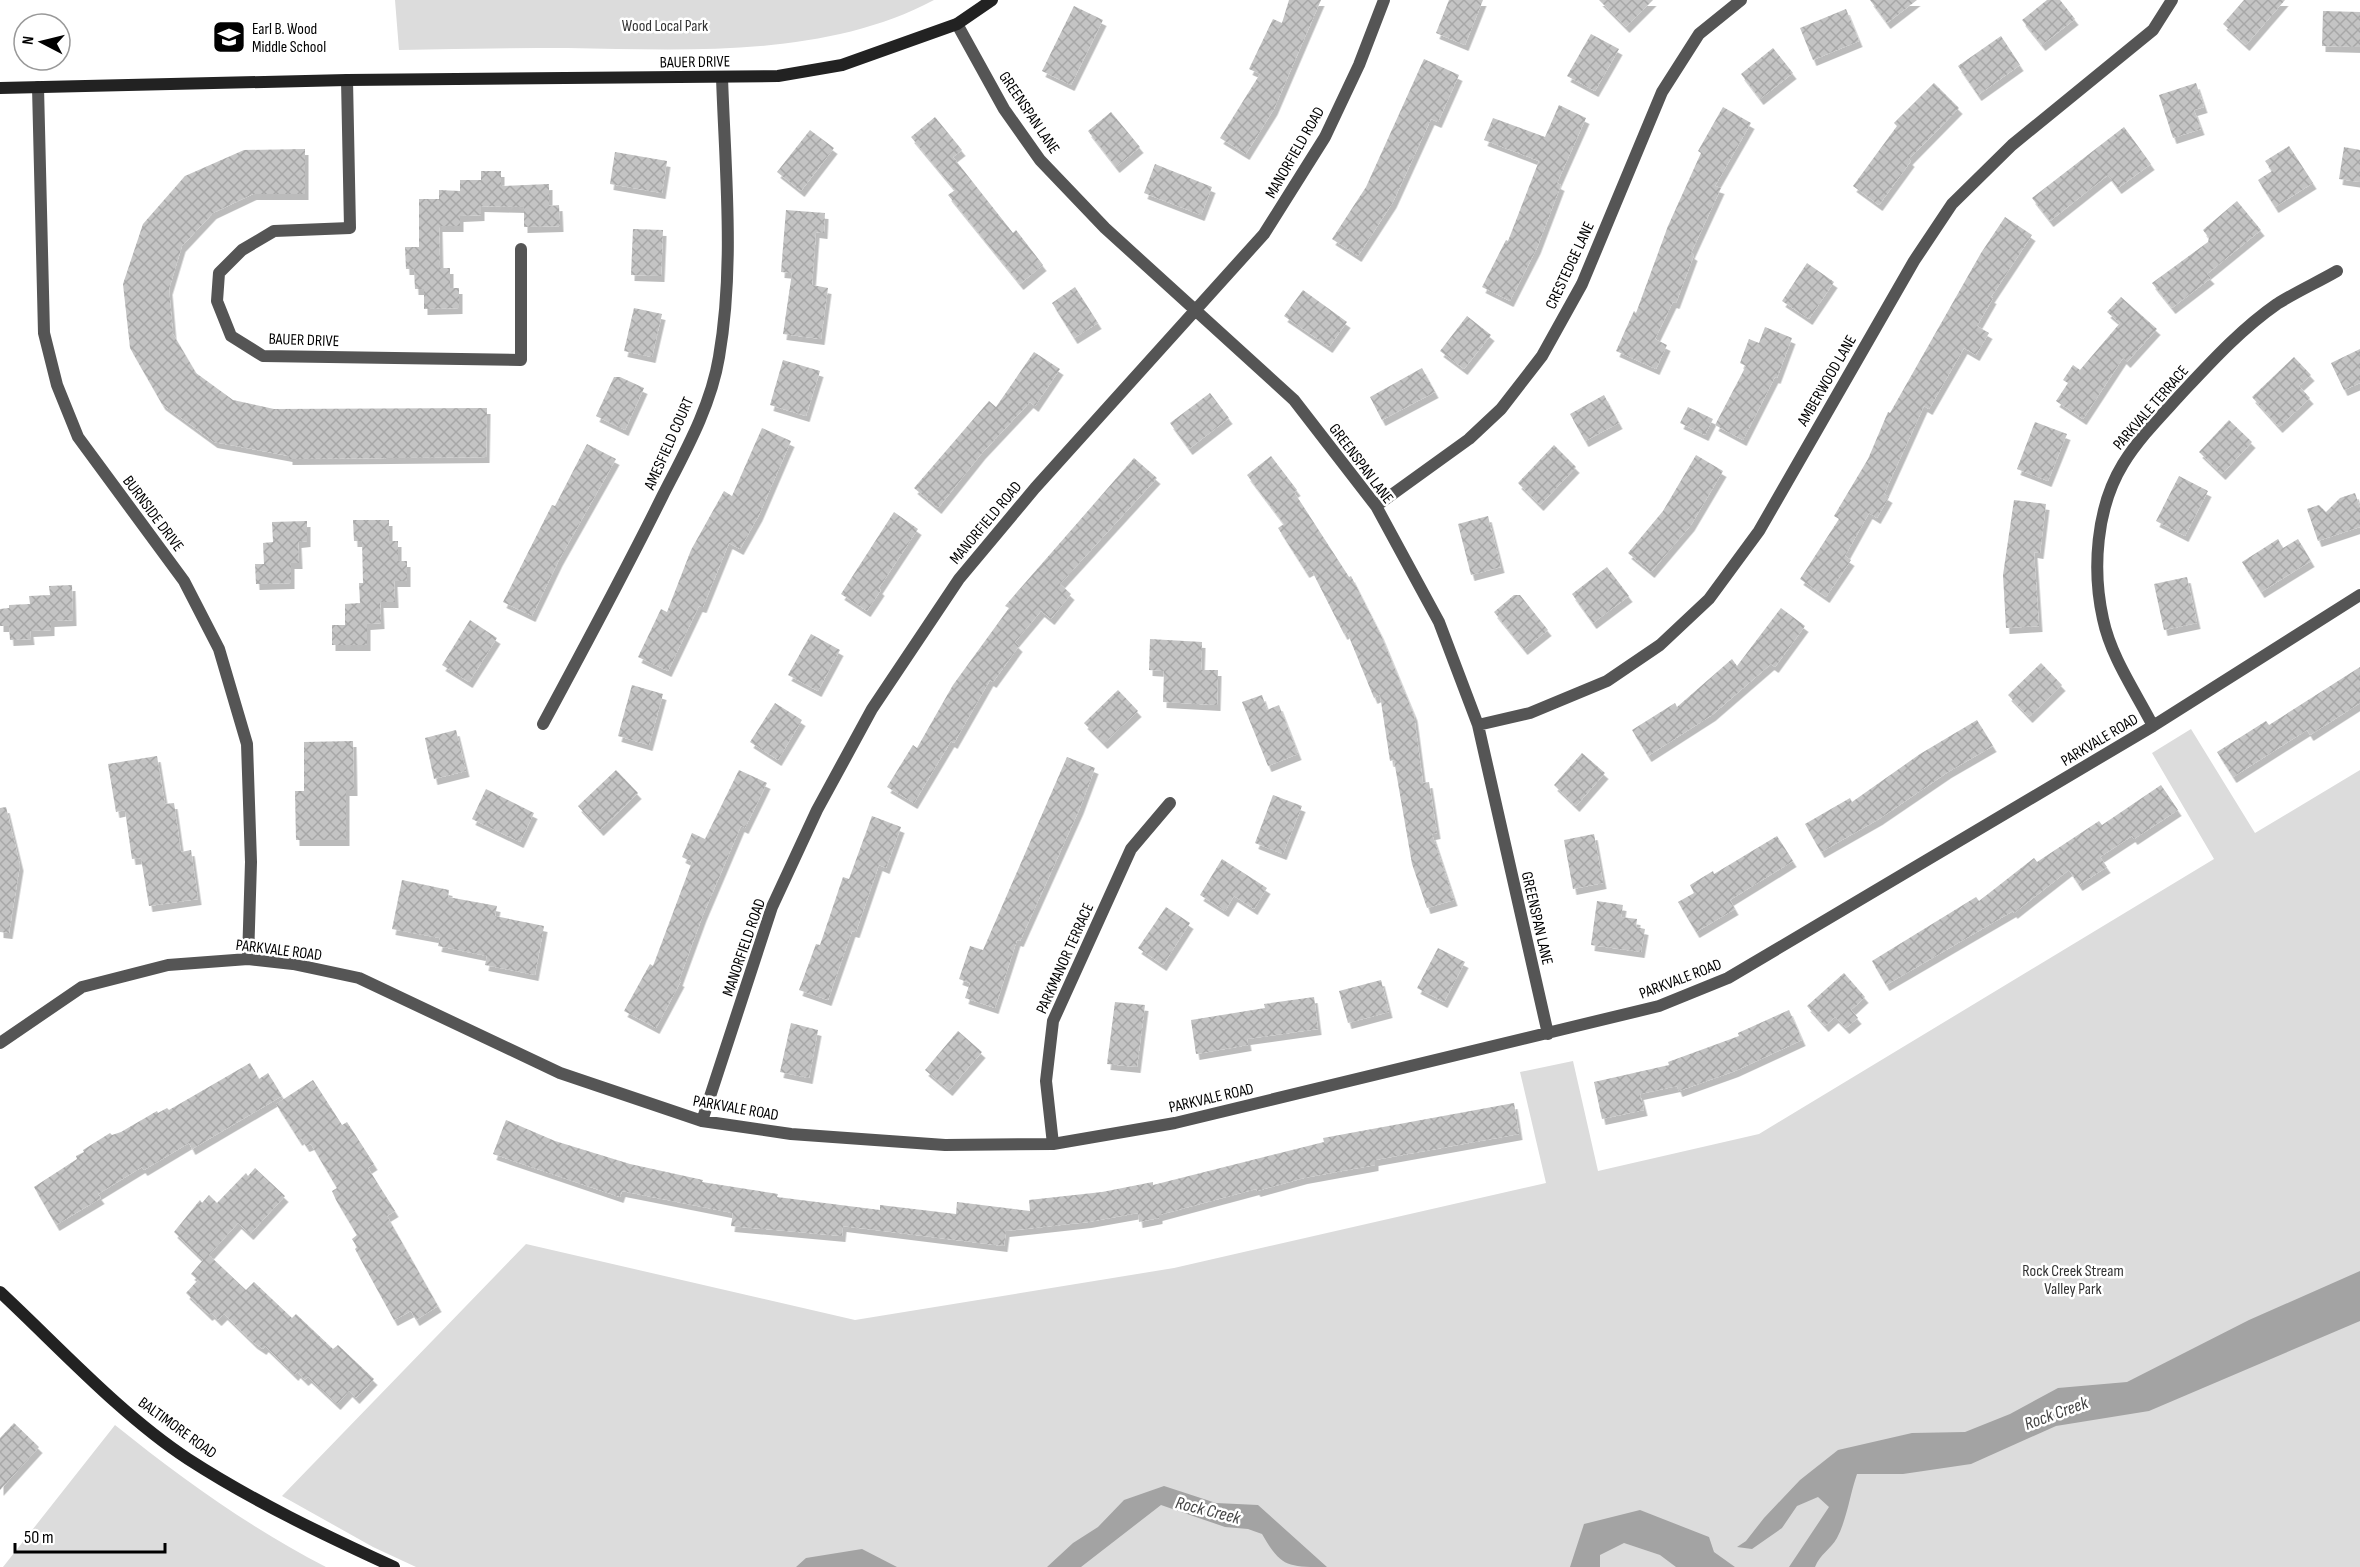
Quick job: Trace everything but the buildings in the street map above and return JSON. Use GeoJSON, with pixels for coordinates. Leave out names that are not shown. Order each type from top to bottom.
{"type":"FeatureCollection","features":[{"type":"Feature","properties":{"kind":"street","name":"BAUER DRIVE"},"geometry":{"type":"LineString","coordinates":[[0,88],[347,80],[778,76],[842,65],[957,24],[992,0]]}},
{"type":"Feature","properties":{"kind":"street","name":"MANORFIELD ROAD"},"geometry":{"type":"LineString","coordinates":[[702,1121],[772,907],[816,810],[872,709],[959,579],[1035,488],[1264,234],[1325,137],[1359,65],[1384,0]]}},
{"type":"Feature","properties":{"kind":"street","name":"CRESTEDGE LANE"},"geometry":{"type":"LineString","coordinates":[[1376,506],[1469,439],[1501,409],[1542,356],[1582,285],[1662,92],[1699,34],[1741,0]]}},
{"type":"Feature","properties":{"kind":"street","name":"AMBERWOOD LANE"},"geometry":{"type":"LineString","coordinates":[[1478,725],[1530,713],[1606,681],[1660,645],[1709,599],[1759,531],[1914,261],[1952,204],[2012,145],[2153,30],[2172,0]]}},
{"type":"Feature","properties":{"kind":"street","name":"GREENSPAN LANE"},"geometry":{"type":"LineString","coordinates":[[957,24],[1004,110],[1040,160],[1105,228],[1197,309],[1294,400],[1376,506],[1439,622],[1478,725],[1548,1034]]}},
{"type":"Feature","properties":{"kind":"street","name":"AMESFIELD COURT"},"geometry":{"type":"LineString","coordinates":[[543,724],[631,560],[698,424],[719,360],[728,263],[723,77]]}},
{"type":"Feature","properties":{"kind":"street","name":"BAUER DRIVE"},"geometry":{"type":"LineString","coordinates":[[347,80],[350,228],[274,231],[242,250],[219,273],[217,301],[231,336],[263,356],[521,360],[521,249]]}},
{"type":"Feature","properties":{"kind":"street","name":"BURNSIDE DRIVE"},"geometry":{"type":"LineString","coordinates":[[38,87],[44,333],[57,385],[78,437],[121,499],[184,581],[219,650],[247,744],[251,862],[248,959]]}},
{"type":"Feature","properties":{"kind":"street","name":"PARKVALE TERRACE"},"geometry":{"type":"LineString","coordinates":[[2153,726],[2111,646],[2103,619],[2097,582],[2099,535],[2107,501],[2122,465],[2146,432],[2220,351],[2278,304],[2337,271]]}},
{"type":"Feature","properties":{"kind":"street","name":"PARKVALE ROAD"},"geometry":{"type":"LineString","coordinates":[[0,1043],[82,987],[168,965],[248,959],[293,964],[359,978],[560,1073],[702,1121],[791,1134],[933,1144],[1053,1144],[1175,1123],[1659,1006],[1728,978],[2153,726],[2360,595]]}},
{"type":"Feature","properties":{"kind":"street","name":"PARKMANOR TERRACE"},"geometry":{"type":"LineString","coordinates":[[1053,1144],[1046,1081],[1053,1021],[1131,849],[1170,803]]}},
{"type":"Feature","properties":{"kind":"street","name":"BALTIMORE ROAD"},"geometry":{"type":"LineString","coordinates":[[0,1292],[120,1404],[187,1458],[313,1530],[394,1567]]}},
{"type":"Feature","properties":{"kind":"green space","name":"Wood Local Park"},"geometry":{"type":"Polygon","coordinates":[[[395,0],[934,0],[892,19],[848,32],[802,41],[755,46],[660,50],[568,48],[399,50],[395,0]]]}},
{"type":"Feature","properties":{"kind":"green space","name":"Rock Creek Stream Valley Park"},"geometry":{"type":"Polygon","coordinates":[[[2191,729],[2255,833],[2360,770],[2360,1567],[416,1567],[373,1547],[282,1496],[526,1244],[855,1320],[1174,1268],[1546,1183],[1520,1072],[1573,1061],[1598,1171],[1759,1134],[2214,859],[2152,753],[2191,729]]]}},
{"type":"Feature","properties":{"kind":"green space"},"geometry":{"type":"Polygon","coordinates":[[[115,1425],[217,1501],[270,1536],[326,1567],[3,1567],[115,1425]]]}},
{"type":"Feature","properties":{"kind":"water","name":"Rock Creek"},"geometry":{"type":"Polygon","coordinates":[[[2360,1271],[2360,1321],[2149,1411],[2056,1426],[1971,1464],[1903,1474],[1857,1474],[1837,1538],[1815,1567],[1789,1567],[1829,1507],[1818,1497],[1797,1506],[1782,1528],[1752,1549],[1737,1547],[1746,1541],[1800,1480],[1838,1450],[1912,1433],[1965,1432],[2010,1414],[2058,1388],[2127,1382],[2249,1320],[2360,1271]]]}},
{"type":"Feature","properties":{"kind":"water","name":"Rock Creek"},"geometry":{"type":"Polygon","coordinates":[[[1164,1486],[1216,1503],[1258,1505],[1327,1567],[1287,1563],[1280,1559],[1262,1534],[1248,1529],[1225,1527],[1161,1505],[1081,1567],[1047,1567],[1073,1543],[1098,1527],[1124,1500],[1164,1486]]]}},
{"type":"Feature","properties":{"kind":"water"},"geometry":{"type":"Polygon","coordinates":[[[1640,1510],[1709,1537],[1714,1552],[1735,1567],[1676,1567],[1660,1555],[1624,1543],[1600,1555],[1600,1567],[1570,1567],[1584,1524],[1640,1510]]]}},
{"type":"Feature","properties":{"kind":"water"},"geometry":{"type":"Polygon","coordinates":[[[862,1549],[897,1567],[796,1567],[806,1558],[862,1549]]]}},
{"type":"Feature","properties":{"kind":"place","name":"Earl B. Wood Middle School"},"geometry":{"type":"Point","coordinates":[229,37]}}]}
